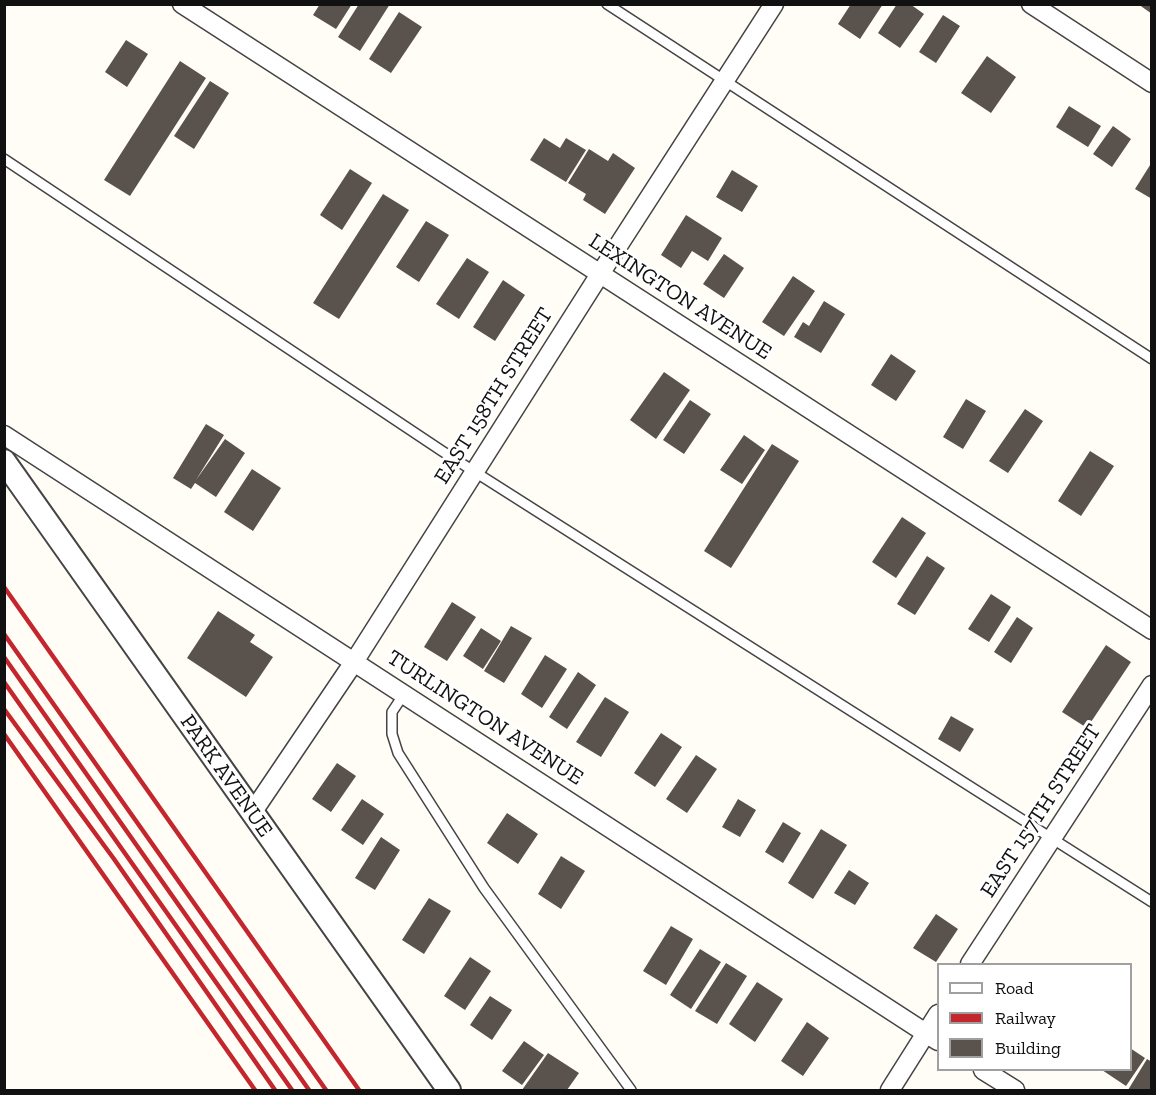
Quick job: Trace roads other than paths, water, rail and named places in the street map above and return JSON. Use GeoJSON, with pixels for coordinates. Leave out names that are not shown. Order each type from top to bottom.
{"type":"FeatureCollection","features":[{"type":"Feature","properties":{"kind":"street","name":"LEXINGTON AVENUE"},"geometry":{"type":"LineString","coordinates":[[182,4],[1152,630]]}},
{"type":"Feature","properties":{"kind":"street","name":"EAST 158TH STREET"},"geometry":{"type":"LineString","coordinates":[[252,813],[354,662],[774,4]]}},
{"type":"Feature","properties":{"kind":"street"},"geometry":{"type":"LineString","coordinates":[[1031,4],[1152,83]]}},
{"type":"Feature","properties":{"kind":"street","name":"TURLINGTON AVENUE"},"geometry":{"type":"LineString","coordinates":[[4,435],[932,1037]]}},
{"type":"Feature","properties":{"kind":"street","name":"PARK AVENUE"},"geometry":{"type":"LineString","coordinates":[[4,461],[449,1090]]}},
{"type":"Feature","properties":{"kind":"street","name":"EAST 157TH STREET"},"geometry":{"type":"LineString","coordinates":[[971,963],[1152,685]]}},
{"type":"Feature","properties":{"kind":"street"},"geometry":{"type":"LineString","coordinates":[[890,1090],[932,1037],[937,1021]]}},
{"type":"Feature","properties":{"kind":"street"},"geometry":{"type":"LineString","coordinates":[[985,1071],[1015,1090]]}},
{"type":"Feature","properties":{"kind":"lane"},"geometry":{"type":"LineString","coordinates":[[607,4],[1152,359]]}},
{"type":"Feature","properties":{"kind":"lane"},"geometry":{"type":"LineString","coordinates":[[4,159],[475,472],[1152,902]]}},
{"type":"Feature","properties":{"kind":"lane"},"geometry":{"type":"LineString","coordinates":[[404,694],[392,712],[392,734],[398,753],[484,888],[631,1090]]}},
{"type":"Feature","properties":{"kind":"railway"},"geometry":{"type":"LineString","coordinates":[[4,587],[359,1090]]}},
{"type":"Feature","properties":{"kind":"railway"},"geometry":{"type":"LineString","coordinates":[[4,634],[326,1090]]}},
{"type":"Feature","properties":{"kind":"railway"},"geometry":{"type":"LineString","coordinates":[[4,657],[309,1090]]}},
{"type":"Feature","properties":{"kind":"railway"},"geometry":{"type":"LineString","coordinates":[[4,682],[292,1090]]}},
{"type":"Feature","properties":{"kind":"railway"},"geometry":{"type":"LineString","coordinates":[[4,709],[114,859],[275,1090]]}},
{"type":"Feature","properties":{"kind":"railway"},"geometry":{"type":"LineString","coordinates":[[4,734],[255,1090]]}}]}
